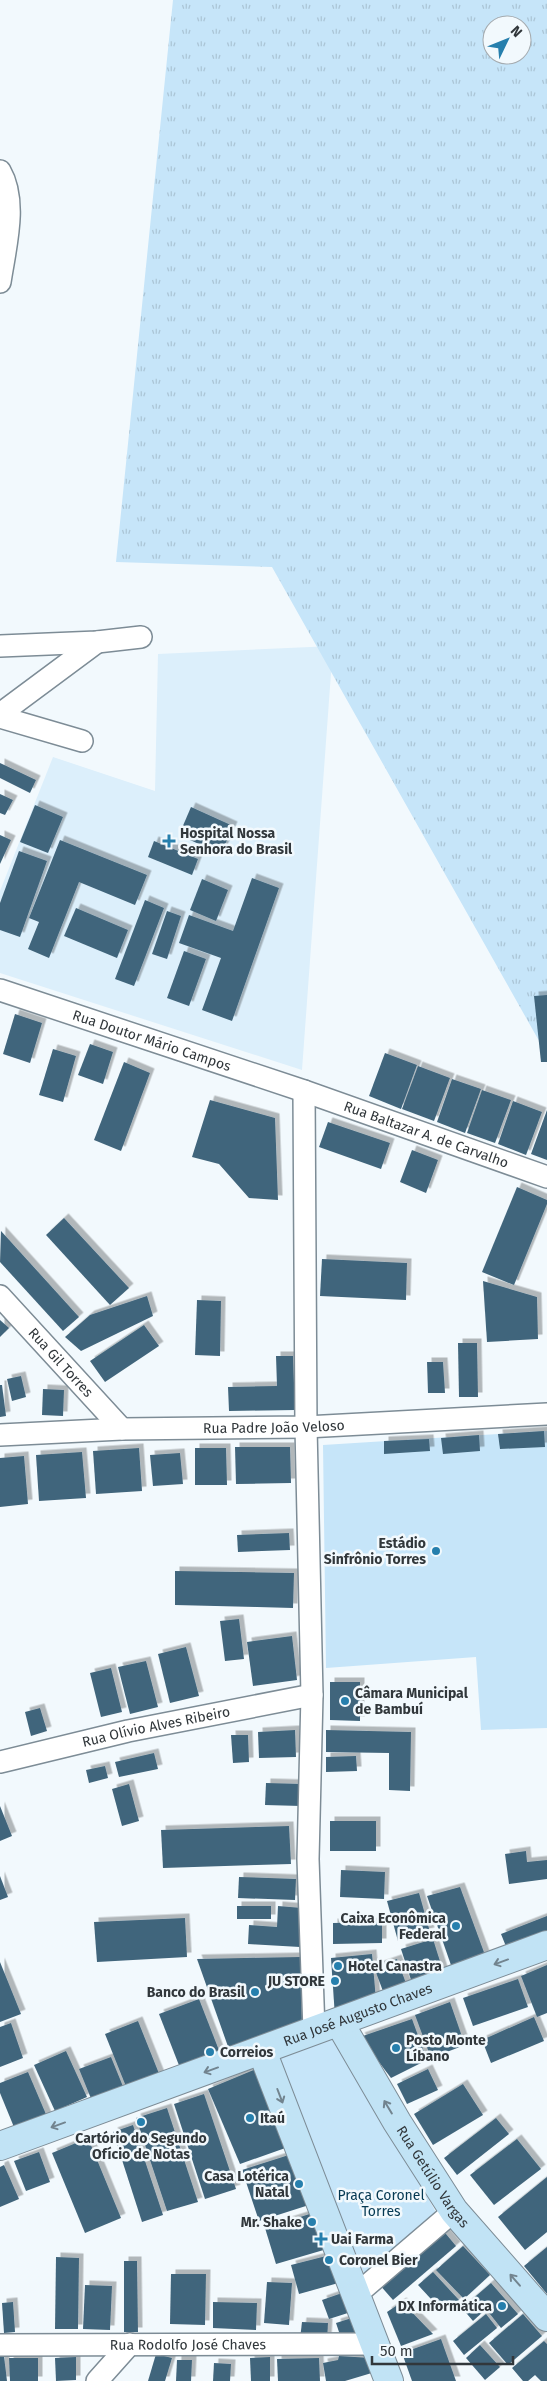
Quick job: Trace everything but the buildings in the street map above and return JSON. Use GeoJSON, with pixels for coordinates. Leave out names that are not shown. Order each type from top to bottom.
{"type":"FeatureCollection","features":[{"type":"Feature","properties":{"kind":"street"},"geometry":{"type":"LineString","coordinates":[[0,171],[5,180],[8,196],[8,220],[0,282]]}},
{"type":"Feature","properties":{"kind":"street"},"geometry":{"type":"LineString","coordinates":[[0,646],[97,642],[141,636]]}},
{"type":"Feature","properties":{"kind":"street"},"geometry":{"type":"LineString","coordinates":[[0,715],[97,642]]}},
{"type":"Feature","properties":{"kind":"street"},"geometry":{"type":"LineString","coordinates":[[0,715],[82,741]]}},
{"type":"Feature","properties":{"kind":"street","name":"Rua Doutor Mário Campos"},"geometry":{"type":"LineString","coordinates":[[0,990],[304,1091]]}},
{"type":"Feature","properties":{"kind":"street"},"geometry":{"type":"LineString","coordinates":[[304,1091],[306,1427],[312,1694],[308,1858],[326,2026]]}},
{"type":"Feature","properties":{"kind":"street","name":"Rua Baltazar A. de Carvalho"},"geometry":{"type":"LineString","coordinates":[[304,1091],[547,1177]]}},
{"type":"Feature","properties":{"kind":"street","name":"Rua Gil Torres"},"geometry":{"type":"LineString","coordinates":[[0,1296],[122,1429]]}},
{"type":"Feature","properties":{"kind":"street","name":"Rua Padre João Veloso"},"geometry":{"type":"LineString","coordinates":[[0,1435],[122,1429],[306,1427],[547,1414]]}},
{"type":"Feature","properties":{"kind":"street","name":"Rua Olívio Alves Ribeiro"},"geometry":{"type":"LineString","coordinates":[[0,1762],[128,1731],[312,1694]]}},
{"type":"Feature","properties":{"kind":"street","name":"Rua José Augusto Chaves"},"geometry":{"type":"LineString","coordinates":[[0,2146],[547,1945]]}},
{"type":"Feature","properties":{"kind":"street","name":"Rua Getúlio Vargas"},"geometry":{"type":"LineString","coordinates":[[326,2026],[398,2122],[454,2211],[547,2317]]}},
{"type":"Feature","properties":{"kind":"street"},"geometry":{"type":"LineString","coordinates":[[262,2051],[389,2381]]}},
{"type":"Feature","properties":{"kind":"street"},"geometry":{"type":"LineString","coordinates":[[357,2294],[454,2211]]}},
{"type":"Feature","properties":{"kind":"street"},"geometry":{"type":"LineString","coordinates":[[97,2381],[130,2344]]}},
{"type":"Feature","properties":{"kind":"street","name":"Rua Rodolfo José Chaves"},"geometry":{"type":"LineString","coordinates":[[0,2345],[376,2344]]}},
{"type":"Feature","properties":{"kind":"shaded area","name":"Hospital Nossa Senhora do Brasil"},"geometry":{"type":"Polygon","coordinates":[[[333,646],[302,1070],[0,973],[0,891],[53,757],[155,791],[158,654],[333,646]]]}},
{"type":"Feature","properties":{"kind":"green space"},"geometry":{"type":"Polygon","coordinates":[[[173,0],[547,0],[547,1055],[272,567],[116,562],[173,0]]]}},
{"type":"Feature","properties":{"kind":"green space","name":"Estádio Sinfrônio Torres"},"geometry":{"type":"Polygon","coordinates":[[[547,1431],[547,1728],[481,1730],[476,1657],[326,1668],[323,1445],[547,1431]]]}},
{"type":"Feature","properties":{"kind":"green space","name":"Praça Coronel Torres"},"geometry":{"type":"Polygon","coordinates":[[[334,2031],[437,2214],[365,2276],[274,2056],[334,2031]]]}},
{"type":"Feature","properties":{"kind":"place","name":"Hospital Nossa Senhora do Brasil"},"geometry":{"type":"Point","coordinates":[169,841]}},
{"type":"Feature","properties":{"kind":"place","name":"Estádio Sinfrônio Torres"},"geometry":{"type":"Point","coordinates":[436,1551]}},
{"type":"Feature","properties":{"kind":"place","name":"Câmara Municipal de Bambuí"},"geometry":{"type":"Point","coordinates":[345,1701]}},
{"type":"Feature","properties":{"kind":"place","name":"Caixa Econômica Federal"},"geometry":{"type":"Point","coordinates":[456,1926]}},
{"type":"Feature","properties":{"kind":"place","name":"Hotel Canastra"},"geometry":{"type":"Point","coordinates":[338,1966]}},
{"type":"Feature","properties":{"kind":"place","name":"JU STORE"},"geometry":{"type":"Point","coordinates":[335,1981]}},
{"type":"Feature","properties":{"kind":"place","name":"Banco do Brasil"},"geometry":{"type":"Point","coordinates":[255,1992]}},
{"type":"Feature","properties":{"kind":"place","name":"Posto Monte Líbano"},"geometry":{"type":"Point","coordinates":[396,2048]}},
{"type":"Feature","properties":{"kind":"place","name":"Correios"},"geometry":{"type":"Point","coordinates":[210,2052]}},
{"type":"Feature","properties":{"kind":"place","name":"Itaú"},"geometry":{"type":"Point","coordinates":[250,2118]}},
{"type":"Feature","properties":{"kind":"place","name":"Cartório do Segundo Ofício de Notas"},"geometry":{"type":"Point","coordinates":[141,2122]}},
{"type":"Feature","properties":{"kind":"place","name":"Casa Lotérica Natal"},"geometry":{"type":"Point","coordinates":[299,2184]}},
{"type":"Feature","properties":{"kind":"place","name":"Mr. Shake"},"geometry":{"type":"Point","coordinates":[312,2222]}},
{"type":"Feature","properties":{"kind":"place","name":"Uai Farma"},"geometry":{"type":"Point","coordinates":[321,2239]}},
{"type":"Feature","properties":{"kind":"place","name":"Coronel Bier"},"geometry":{"type":"Point","coordinates":[329,2260]}},
{"type":"Feature","properties":{"kind":"place","name":"DX Informática"},"geometry":{"type":"Point","coordinates":[502,2306]}}]}
